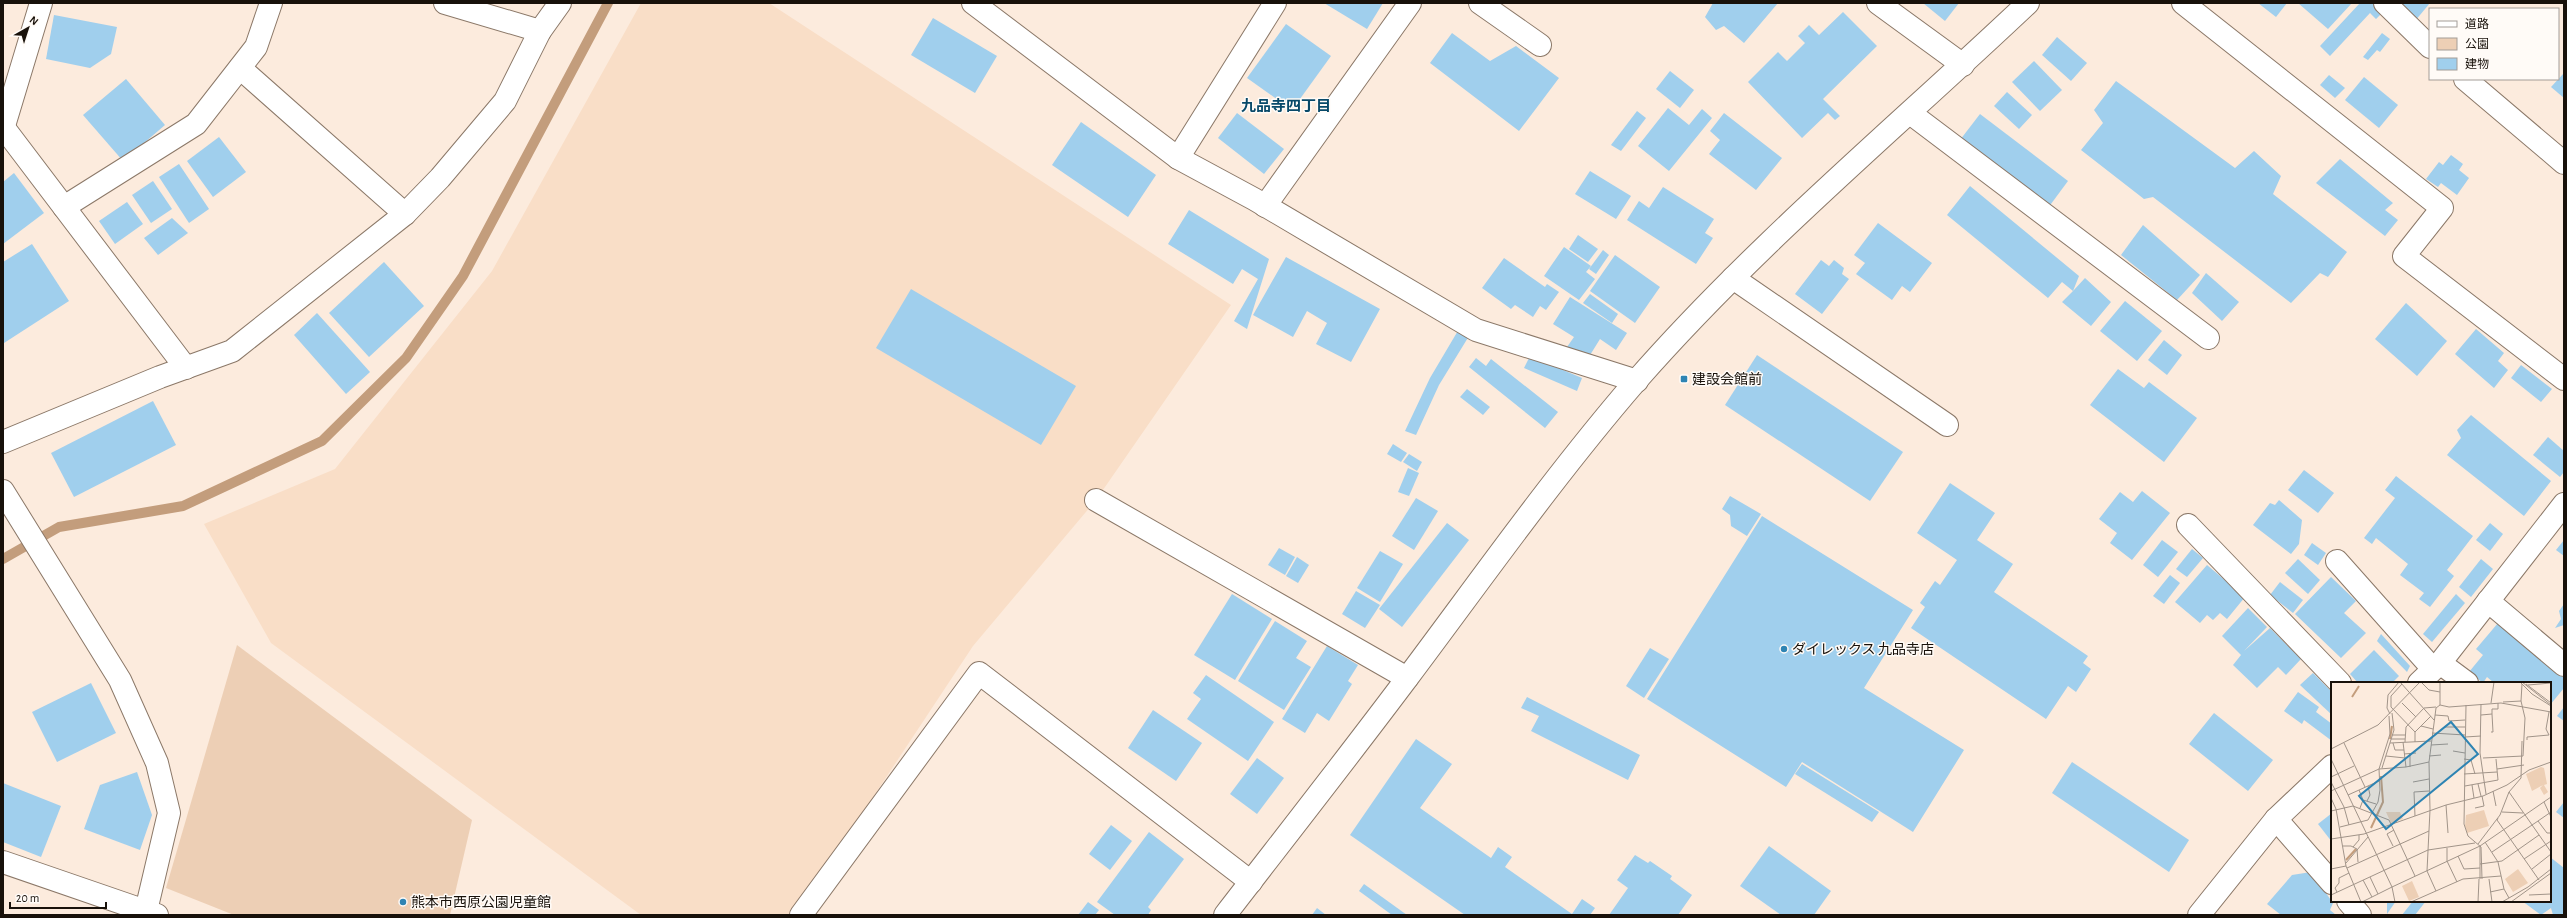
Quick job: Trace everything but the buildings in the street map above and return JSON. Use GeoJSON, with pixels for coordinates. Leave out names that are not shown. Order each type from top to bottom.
{"type":"FeatureCollection","features":[{"type":"Feature","properties":{"kind":"street"},"geometry":{"type":"LineString","coordinates":[[41,3],[4,129],[186,368]]}},
{"type":"Feature","properties":{"kind":"street"},"geometry":{"type":"LineString","coordinates":[[64,207],[196,124],[256,47],[271,3]]}},
{"type":"Feature","properties":{"kind":"street"},"geometry":{"type":"LineString","coordinates":[[445,3],[540,31]]}},
{"type":"Feature","properties":{"kind":"street"},"geometry":{"type":"LineString","coordinates":[[3,442],[232,351],[405,214],[440,178],[505,101],[540,31],[560,3]]}},
{"type":"Feature","properties":{"kind":"street"},"geometry":{"type":"LineString","coordinates":[[973,3],[1178,158],[1265,206],[1476,330],[1637,381]]}},
{"type":"Feature","properties":{"kind":"street"},"geometry":{"type":"LineString","coordinates":[[1178,158],[1276,3]]}},
{"type":"Feature","properties":{"kind":"street"},"geometry":{"type":"LineString","coordinates":[[1265,206],[1410,3]]}},
{"type":"Feature","properties":{"kind":"street"},"geometry":{"type":"LineString","coordinates":[[1480,3],[1540,45]]}},
{"type":"Feature","properties":{"kind":"street"},"geometry":{"type":"LineString","coordinates":[[1878,3],[1963,65]]}},
{"type":"Feature","properties":{"kind":"street"},"geometry":{"type":"LineString","coordinates":[[1225,915],[1408,678],[1534,505],[1637,381],[1733,278],[1822,191],[1963,65],[2028,3]]}},
{"type":"Feature","properties":{"kind":"street"},"geometry":{"type":"LineString","coordinates":[[2183,3],[2442,208],[2404,256],[2564,379]]}},
{"type":"Feature","properties":{"kind":"street"},"geometry":{"type":"LineString","coordinates":[[2385,3],[2429,46]]}},
{"type":"Feature","properties":{"kind":"street"},"geometry":{"type":"LineString","coordinates":[[240,68],[405,214]]}},
{"type":"Feature","properties":{"kind":"street"},"geometry":{"type":"LineString","coordinates":[[2467,80],[2564,163]]}},
{"type":"Feature","properties":{"kind":"street"},"geometry":{"type":"LineString","coordinates":[[1910,113],[2208,338]]}},
{"type":"Feature","properties":{"kind":"street"},"geometry":{"type":"LineString","coordinates":[[1733,278],[1946,425]]}},
{"type":"Feature","properties":{"kind":"street"},"geometry":{"type":"LineString","coordinates":[[3,491],[120,680],[157,763],[169,813],[150,914],[3,862]]}},
{"type":"Feature","properties":{"kind":"street"},"geometry":{"type":"LineString","coordinates":[[1096,500],[1408,678]]}},
{"type":"Feature","properties":{"kind":"street"},"geometry":{"type":"LineString","coordinates":[[2431,672],[2564,504]]}},
{"type":"Feature","properties":{"kind":"street"},"geometry":{"type":"LineString","coordinates":[[2188,525],[2339,682]]}},
{"type":"Feature","properties":{"kind":"street"},"geometry":{"type":"LineString","coordinates":[[2337,561],[2431,672],[2464,682]]}},
{"type":"Feature","properties":{"kind":"street"},"geometry":{"type":"LineString","coordinates":[[2488,601],[2564,665]]}},
{"type":"Feature","properties":{"kind":"street"},"geometry":{"type":"LineString","coordinates":[[801,915],[979,673],[1251,882]]}},
{"type":"Feature","properties":{"kind":"street"},"geometry":{"type":"LineString","coordinates":[[2199,915],[2276,819],[2331,767]]}},
{"type":"Feature","properties":{"kind":"street"},"geometry":{"type":"LineString","coordinates":[[2276,819],[2331,882]]}},
{"type":"Feature","properties":{"kind":"street"},"geometry":{"type":"LineString","coordinates":[[2349,902],[2360,915]]}},
{"type":"Feature","properties":{"kind":"shaded area"},"geometry":{"type":"Polygon","coordinates":[[[641,3],[769,3],[1231,305],[1096,500],[973,646],[795,915],[641,915],[271,643],[204,524],[335,469],[492,271],[641,3]]]}},
{"type":"Feature","properties":{"kind":"green space"},"geometry":{"type":"Polygon","coordinates":[[[237,645],[472,820],[450,915],[234,915],[166,888],[237,645]]]}},
{"type":"Feature","properties":{"kind":"waterway"},"geometry":{"type":"LineString","coordinates":[[3,559],[59,527],[183,506],[322,441],[406,358],[463,276],[608,3]]}},
{"type":"Feature","properties":{"kind":"place","name":"建設会館前"},"geometry":{"type":"Point","coordinates":[1684,379]}},
{"type":"Feature","properties":{"kind":"place","name":"ダイレックス 九品寺店"},"geometry":{"type":"Point","coordinates":[1784,649]}},
{"type":"Feature","properties":{"kind":"place","name":"熊本市西原公園児童館"},"geometry":{"type":"Point","coordinates":[403,902]}},
{"type":"Feature","properties":{"kind":"district","name":"九品寺四丁目"},"geometry":{"type":"Point","coordinates":[1286,106]}}]}
